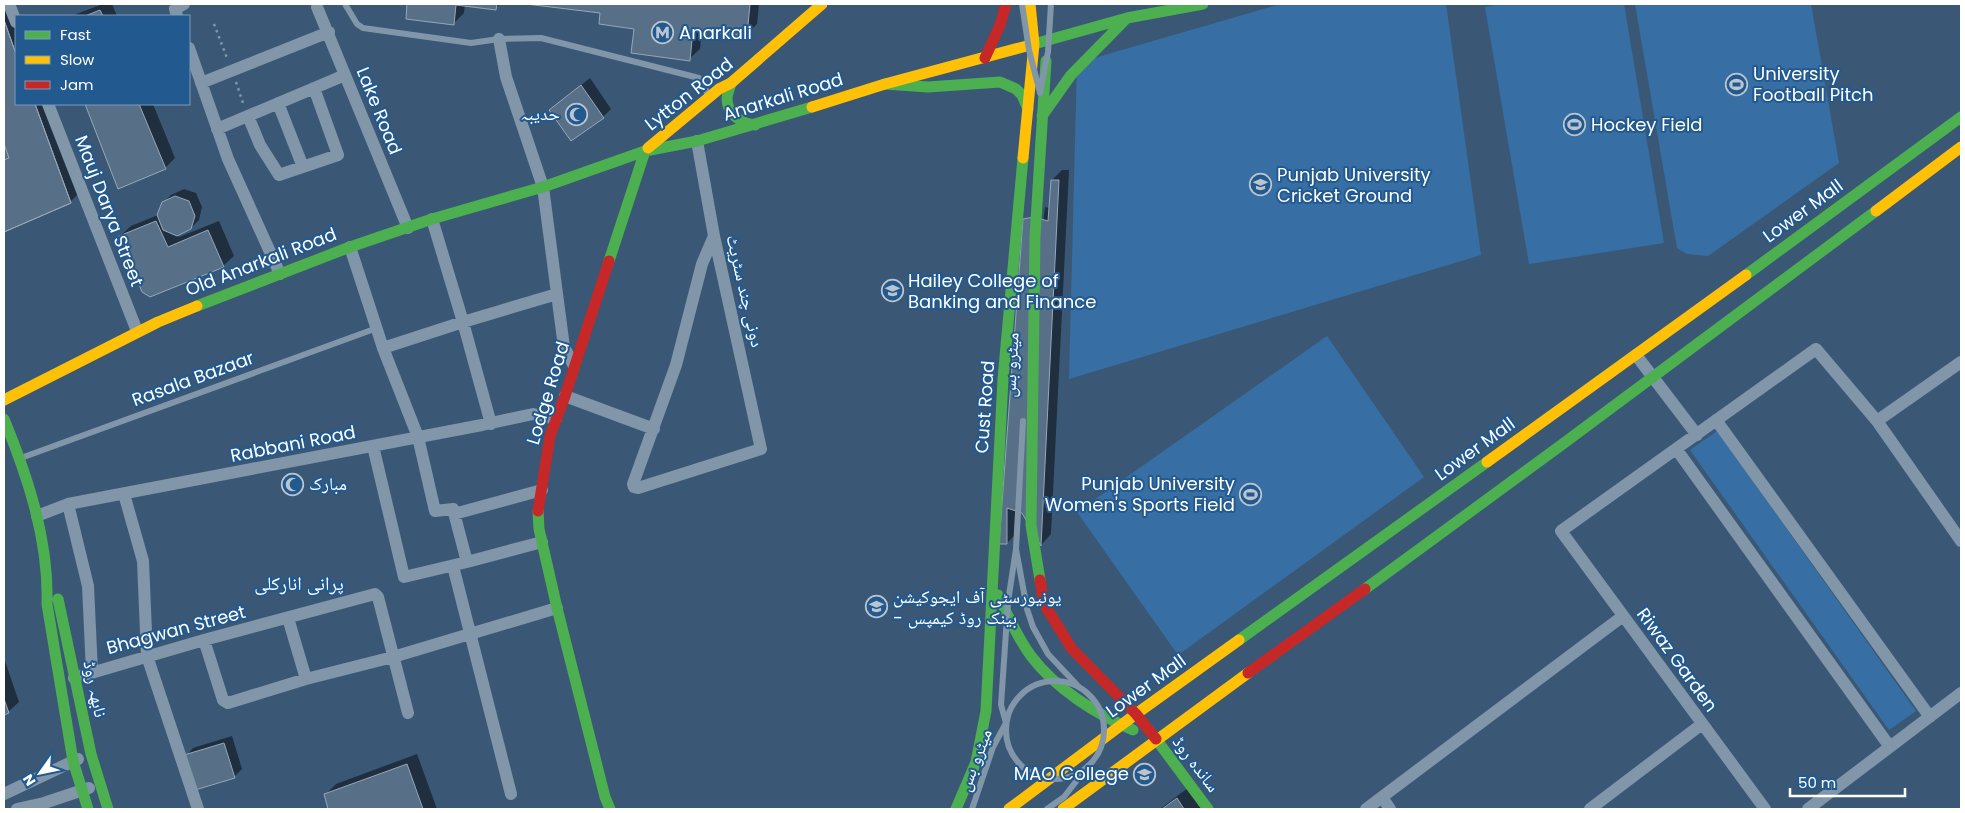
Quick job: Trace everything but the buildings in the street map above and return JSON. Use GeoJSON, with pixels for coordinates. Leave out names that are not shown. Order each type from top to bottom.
{"type":"FeatureCollection","features":[{"type":"Feature","properties":{"kind":"main road","name":"Lytton Road"},"geometry":{"type":"LineString","coordinates":[[645,151],[719,89],[731,83],[810,11],[822,4]]}},
{"type":"Feature","properties":{"kind":"main road"},"geometry":{"type":"LineString","coordinates":[[984,58],[998,33],[1006,4]]}},
{"type":"Feature","properties":{"kind":"main road","name":"Cust Road"},"geometry":{"type":"LineString","coordinates":[[956,809],[976,762],[986,711],[1003,380],[1034,44],[1030,4]]}},
{"type":"Feature","properties":{"kind":"main road"},"geometry":{"type":"LineString","coordinates":[[1042,4],[1048,40],[1036,236],[1031,525],[1044,604],[1072,649],[1136,714],[1156,739]]}},
{"type":"Feature","properties":{"kind":"main road","name":"Anarkali Road"},"geometry":{"type":"LineString","coordinates":[[543,187],[645,151],[697,141],[755,125],[885,84],[1127,18],[1203,4]]}},
{"type":"Feature","properties":{"kind":"main road"},"geometry":{"type":"LineString","coordinates":[[1042,117],[1086,58],[1127,18]]}},
{"type":"Feature","properties":{"kind":"main road"},"geometry":{"type":"LineString","coordinates":[[885,84],[928,88],[1000,82],[1016,89],[1022,95],[1028,109]]}},
{"type":"Feature","properties":{"kind":"main road"},"geometry":{"type":"LineString","coordinates":[[731,83],[727,98],[732,110],[740,121],[746,125],[755,125]]}},
{"type":"Feature","properties":{"kind":"main road","name":"Lower Mall"},"geometry":{"type":"LineString","coordinates":[[1009,809],[1136,714],[1636,355],[1961,117]]}},
{"type":"Feature","properties":{"kind":"main road"},"geometry":{"type":"LineString","coordinates":[[1063,809],[1156,739],[1427,544],[1961,147]]}},
{"type":"Feature","properties":{"kind":"main road","name":"Lodge Road"},"geometry":{"type":"LineString","coordinates":[[610,809],[604,803],[539,529],[538,512],[550,436],[565,396],[645,151]]}},
{"type":"Feature","properties":{"kind":"main road","name":"Old Anarkali Road"},"geometry":{"type":"LineString","coordinates":[[4,400],[137,331],[248,285],[432,219],[543,187]]}},
{"type":"Feature","properties":{"kind":"main road","name":"نابھہ روڈ"},"geometry":{"type":"LineString","coordinates":[[4,419],[20,458],[37,516],[48,578],[58,600],[92,754],[108,809]]}},
{"type":"Feature","properties":{"kind":"main road","name":"نابھہ روڈ"},"geometry":{"type":"LineString","coordinates":[[48,578],[46,604],[73,761],[88,809]]}},
{"type":"Feature","properties":{"kind":"main road"},"geometry":{"type":"LineString","coordinates":[[992,586],[1016,630],[1036,661],[1058,684],[1121,726],[1156,739]]}},
{"type":"Feature","properties":{"kind":"main road","name":"ساندہ روڈ"},"geometry":{"type":"LineString","coordinates":[[1156,739],[1208,809]]}},
{"type":"Feature","properties":{"kind":"street"},"geometry":{"type":"LineString","coordinates":[[9,4],[15,19]]}},
{"type":"Feature","properties":{"kind":"street"},"geometry":{"type":"LineString","coordinates":[[178,15],[175,9],[184,4]]}},
{"type":"Feature","properties":{"kind":"street","name":"Lake Road"},"geometry":{"type":"LineString","coordinates":[[317,7],[329,32],[408,228]]}},
{"type":"Feature","properties":{"kind":"street"},"geometry":{"type":"LineString","coordinates":[[201,83],[329,32]]}},
{"type":"Feature","properties":{"kind":"street"},"geometry":{"type":"LineString","coordinates":[[499,39],[506,77],[543,187],[564,347],[574,366]]}},
{"type":"Feature","properties":{"kind":"street"},"geometry":{"type":"LineString","coordinates":[[190,51],[228,159],[280,274]]}},
{"type":"Feature","properties":{"kind":"street"},"geometry":{"type":"LineString","coordinates":[[217,129],[345,75]]}},
{"type":"Feature","properties":{"kind":"street"},"geometry":{"type":"LineString","coordinates":[[248,116],[260,145],[280,175],[338,155],[314,88]]}},
{"type":"Feature","properties":{"kind":"street"},"geometry":{"type":"LineString","coordinates":[[278,103],[303,167]]}},
{"type":"Feature","properties":{"kind":"street","name":"Mauj Darya Street"},"geometry":{"type":"LineString","coordinates":[[48,105],[137,331]]}},
{"type":"Feature","properties":{"kind":"street","name":"دونی چند سٹریٹ"},"geometry":{"type":"LineString","coordinates":[[654,429],[633,484],[634,487],[638,488],[761,449],[714,236],[697,141]]}},
{"type":"Feature","properties":{"kind":"street"},"geometry":{"type":"LineString","coordinates":[[432,219],[491,424]]}},
{"type":"Feature","properties":{"kind":"street"},"geometry":{"type":"LineString","coordinates":[[565,396],[654,429],[676,365],[702,264],[714,236]]}},
{"type":"Feature","properties":{"kind":"street"},"geometry":{"type":"LineString","coordinates":[[350,247],[383,348],[418,438],[435,511],[452,508],[468,562]]}},
{"type":"Feature","properties":{"kind":"street"},"geometry":{"type":"LineString","coordinates":[[383,348],[558,294]]}},
{"type":"Feature","properties":{"kind":"street"},"geometry":{"type":"LineString","coordinates":[[1890,747],[1677,450],[1716,420],[1816,350],[1877,420],[1961,541]]}},
{"type":"Feature","properties":{"kind":"street"},"geometry":{"type":"LineString","coordinates":[[1636,355],[1697,435]]}},
{"type":"Feature","properties":{"kind":"street"},"geometry":{"type":"LineString","coordinates":[[1877,420],[1961,362]]}},
{"type":"Feature","properties":{"kind":"street","name":"Rabbani Road"},"geometry":{"type":"LineString","coordinates":[[37,516],[68,504],[491,424],[533,414],[556,419]]}},
{"type":"Feature","properties":{"kind":"street"},"geometry":{"type":"LineString","coordinates":[[1716,420],[1930,717]]}},
{"type":"Feature","properties":{"kind":"street"},"geometry":{"type":"LineString","coordinates":[[373,446],[404,577],[542,542]]}},
{"type":"Feature","properties":{"kind":"street","name":"Riwaz Garden"},"geometry":{"type":"LineString","coordinates":[[1677,450],[1561,531],[1765,809]]}},
{"type":"Feature","properties":{"kind":"street"},"geometry":{"type":"LineString","coordinates":[[454,514],[542,490]]}},
{"type":"Feature","properties":{"kind":"street"},"geometry":{"type":"LineString","coordinates":[[124,494],[142,561],[147,656],[198,809]]}},
{"type":"Feature","properties":{"kind":"street"},"geometry":{"type":"LineString","coordinates":[[68,504],[88,586],[92,672]]}},
{"type":"Feature","properties":{"kind":"street"},"geometry":{"type":"LineString","coordinates":[[453,566],[511,794]]}},
{"type":"Feature","properties":{"kind":"street","name":"Bhagwan Street"},"geometry":{"type":"LineString","coordinates":[[74,678],[204,640],[374,594],[378,597],[393,656]]}},
{"type":"Feature","properties":{"kind":"street"},"geometry":{"type":"LineString","coordinates":[[204,640],[222,700],[225,702],[306,678],[393,656],[557,608]]}},
{"type":"Feature","properties":{"kind":"street"},"geometry":{"type":"LineString","coordinates":[[1366,809],[1623,616]]}},
{"type":"Feature","properties":{"kind":"street"},"geometry":{"type":"LineString","coordinates":[[288,618],[306,678]]}},
{"type":"Feature","properties":{"kind":"street"},"geometry":{"type":"LineString","coordinates":[[393,656],[408,713]]}},
{"type":"Feature","properties":{"kind":"street"},"geometry":{"type":"LineString","coordinates":[[1808,809],[1961,693]]}},
{"type":"Feature","properties":{"kind":"street"},"geometry":{"type":"LineString","coordinates":[[1590,809],[1702,724]]}},
{"type":"Feature","properties":{"kind":"street"},"geometry":{"type":"LineString","coordinates":[[4,794],[92,754]]}},
{"type":"Feature","properties":{"kind":"street"},"geometry":{"type":"LineString","coordinates":[[17,809],[100,784]]}},
{"type":"Feature","properties":{"kind":"street"},"geometry":{"type":"LineString","coordinates":[[1382,797],[1390,809]]}},
{"type":"Feature","properties":{"kind":"lane"},"geometry":{"type":"LineString","coordinates":[[345,4],[357,24],[363,28],[471,43],[499,39],[541,38],[699,78],[709,97]]}},
{"type":"Feature","properties":{"kind":"lane","name":"میٹرو بس"},"geometry":{"type":"LineString","coordinates":[[1022,4],[1029,50],[1040,93]]}},
{"type":"Feature","properties":{"kind":"lane","name":"میٹرو بس"},"geometry":{"type":"LineString","coordinates":[[1026,367],[1040,93],[1048,52],[1051,4]]}},
{"type":"Feature","properties":{"kind":"lane","name":"Rasala Bazaar"},"geometry":{"type":"LineString","coordinates":[[20,458],[377,328]]}},
{"type":"Feature","properties":{"kind":"lane","name":"میٹرو بس"},"geometry":{"type":"LineString","coordinates":[[1023,415],[1016,549],[1008,602],[1001,705],[1006,723],[1006,738],[1011,752],[1020,764],[1032,773],[1047,778],[1062,778],[1076,774],[1088,766]]}},
{"type":"Feature","properties":{"kind":"lane","name":"میٹرو بس"},"geometry":{"type":"LineString","coordinates":[[1016,549],[1027,609],[1033,627],[1048,654],[1090,696],[1099,708],[1104,724],[1103,739],[1098,753],[1064,796],[1047,809]]}},
{"type":"Feature","properties":{"kind":"lane","name":"میٹرو بس"},"geometry":{"type":"LineString","coordinates":[[972,809],[992,746],[1006,723],[1011,708],[1020,695],[1032,686],[1048,681],[1063,681],[1078,686]]}},
{"type":"Feature","properties":{"kind":"shaded area"},"geometry":{"type":"Polygon","coordinates":[[[1281,4],[1446,4],[1481,255],[1069,379],[1077,63],[1281,4]]]}},
{"type":"Feature","properties":{"kind":"shaded area","name":"Hockey Field"},"geometry":{"type":"Polygon","coordinates":[[[1501,4],[1624,4],[1664,243],[1529,264],[1485,7],[1501,4]]]}},
{"type":"Feature","properties":{"kind":"shaded area","name":"University Football Pitch"},"geometry":{"type":"Polygon","coordinates":[[[1635,4],[1811,4],[1839,163],[1708,256],[1687,254],[1677,248],[1635,4]]]}},
{"type":"Feature","properties":{"kind":"shaded area","name":"Punjab University Women's Sports Field"},"geometry":{"type":"Polygon","coordinates":[[[1327,336],[1424,477],[1178,655],[1077,512],[1327,336]]]}},
{"type":"Feature","properties":{"kind":"shaded area"},"geometry":{"type":"Polygon","coordinates":[[[1717,431],[1916,711],[1889,730],[1690,450],[1717,431]]]}},
{"type":"Feature","properties":{"kind":"traffic: fast"},"geometry":{"type":"LineString","coordinates":[[1034,44],[1127,18],[1203,4]]}},
{"type":"Feature","properties":{"kind":"traffic: fast"},"geometry":{"type":"LineString","coordinates":[[1042,116],[1071,75],[1126,19]]}},
{"type":"Feature","properties":{"kind":"traffic: fast"},"geometry":{"type":"LineString","coordinates":[[1040,580],[1031,525],[1035,236],[1046,61]]}},
{"type":"Feature","properties":{"kind":"traffic: fast"},"geometry":{"type":"LineString","coordinates":[[885,84],[928,87],[1000,82],[1016,89],[1022,95],[1028,109]]}},
{"type":"Feature","properties":{"kind":"traffic: fast"},"geometry":{"type":"LineString","coordinates":[[731,83],[727,99],[732,114],[745,123],[755,125]]}},
{"type":"Feature","properties":{"kind":"traffic: fast"},"geometry":{"type":"LineString","coordinates":[[197,306],[350,247],[432,219],[543,187],[645,151],[697,141],[812,107]]}},
{"type":"Feature","properties":{"kind":"traffic: fast"},"geometry":{"type":"LineString","coordinates":[[1746,275],[1961,117]]}},
{"type":"Feature","properties":{"kind":"traffic: fast"},"geometry":{"type":"LineString","coordinates":[[609,261],[645,151]]}},
{"type":"Feature","properties":{"kind":"traffic: fast"},"geometry":{"type":"LineString","coordinates":[[956,809],[976,762],[986,711],[1003,379],[1023,158]]}},
{"type":"Feature","properties":{"kind":"traffic: fast"},"geometry":{"type":"LineString","coordinates":[[1365,589],[1876,211]]}},
{"type":"Feature","properties":{"kind":"traffic: fast"},"geometry":{"type":"LineString","coordinates":[[4,419],[29,486],[41,533],[47,580],[47,604],[73,761],[88,809]]}},
{"type":"Feature","properties":{"kind":"traffic: fast"},"geometry":{"type":"LineString","coordinates":[[1239,640],[1487,462]]}},
{"type":"Feature","properties":{"kind":"traffic: fast"},"geometry":{"type":"LineString","coordinates":[[538,511],[539,529],[557,608],[605,797],[610,809]]}},
{"type":"Feature","properties":{"kind":"traffic: fast"},"geometry":{"type":"LineString","coordinates":[[998,595],[1021,641],[1041,668],[1077,699],[1133,730]]}},
{"type":"Feature","properties":{"kind":"traffic: fast"},"geometry":{"type":"LineString","coordinates":[[58,599],[91,754],[108,809]]}},
{"type":"Feature","properties":{"kind":"traffic: fast"},"geometry":{"type":"LineString","coordinates":[[1156,739],[1208,809]]}},
{"type":"Feature","properties":{"kind":"traffic: slow"},"geometry":{"type":"LineString","coordinates":[[648,148],[719,89],[731,83],[822,4]]}},
{"type":"Feature","properties":{"kind":"traffic: slow"},"geometry":{"type":"LineString","coordinates":[[1023,158],[1034,44],[1030,4]]}},
{"type":"Feature","properties":{"kind":"traffic: slow"},"geometry":{"type":"LineString","coordinates":[[812,107],[885,84],[1034,44]]}},
{"type":"Feature","properties":{"kind":"traffic: slow"},"geometry":{"type":"LineString","coordinates":[[1876,211],[1961,147]]}},
{"type":"Feature","properties":{"kind":"traffic: slow"},"geometry":{"type":"LineString","coordinates":[[1487,462],[1746,275]]}},
{"type":"Feature","properties":{"kind":"traffic: slow"},"geometry":{"type":"LineString","coordinates":[[4,400],[158,322],[197,306]]}},
{"type":"Feature","properties":{"kind":"traffic: slow"},"geometry":{"type":"LineString","coordinates":[[1009,809],[1239,640]]}},
{"type":"Feature","properties":{"kind":"traffic: slow"},"geometry":{"type":"LineString","coordinates":[[1063,809],[1248,673]]}},
{"type":"Feature","properties":{"kind":"traffic: jam"},"geometry":{"type":"LineString","coordinates":[[985,58],[1000,25],[1006,4]]}},
{"type":"Feature","properties":{"kind":"traffic: jam"},"geometry":{"type":"LineString","coordinates":[[538,511],[550,436],[609,261]]}},
{"type":"Feature","properties":{"kind":"traffic: jam"},"geometry":{"type":"LineString","coordinates":[[1040,580],[1044,604],[1072,649],[1136,714],[1156,739]]}},
{"type":"Feature","properties":{"kind":"traffic: jam"},"geometry":{"type":"LineString","coordinates":[[1248,673],[1365,589]]}},
{"type":"Feature","properties":{"kind":"place","name":"Anarkali"},"geometry":{"type":"Point","coordinates":[663,33]}},
{"type":"Feature","properties":{"kind":"place","name":"University Football Pitch"},"geometry":{"type":"Point","coordinates":[1737,84]}},
{"type":"Feature","properties":{"kind":"place","name":"حدیبہ"},"geometry":{"type":"Point","coordinates":[576,114]}},
{"type":"Feature","properties":{"kind":"place","name":"Hockey Field"},"geometry":{"type":"Point","coordinates":[1575,125]}},
{"type":"Feature","properties":{"kind":"place","name":"Punjab University Cricket Ground"},"geometry":{"type":"Point","coordinates":[1261,185]}},
{"type":"Feature","properties":{"kind":"place","name":"Hailey College of Banking and Finance"},"geometry":{"type":"Point","coordinates":[892,291]}},
{"type":"Feature","properties":{"kind":"place","name":"مبارک"},"geometry":{"type":"Point","coordinates":[293,484]}},
{"type":"Feature","properties":{"kind":"place","name":"Punjab University Women's Sports Field"},"geometry":{"type":"Point","coordinates":[1251,494]}},
{"type":"Feature","properties":{"kind":"place","name":"یونیورسٹی آف ایجوکیشن - بینک روڈ کیمپس"},"geometry":{"type":"Point","coordinates":[877,607]}},
{"type":"Feature","properties":{"kind":"place","name":"MAO College"},"geometry":{"type":"Point","coordinates":[1145,774]}},
{"type":"Feature","properties":{"kind":"district","name":"پرانی انارکلی"},"geometry":{"type":"Point","coordinates":[299,583]}}]}
